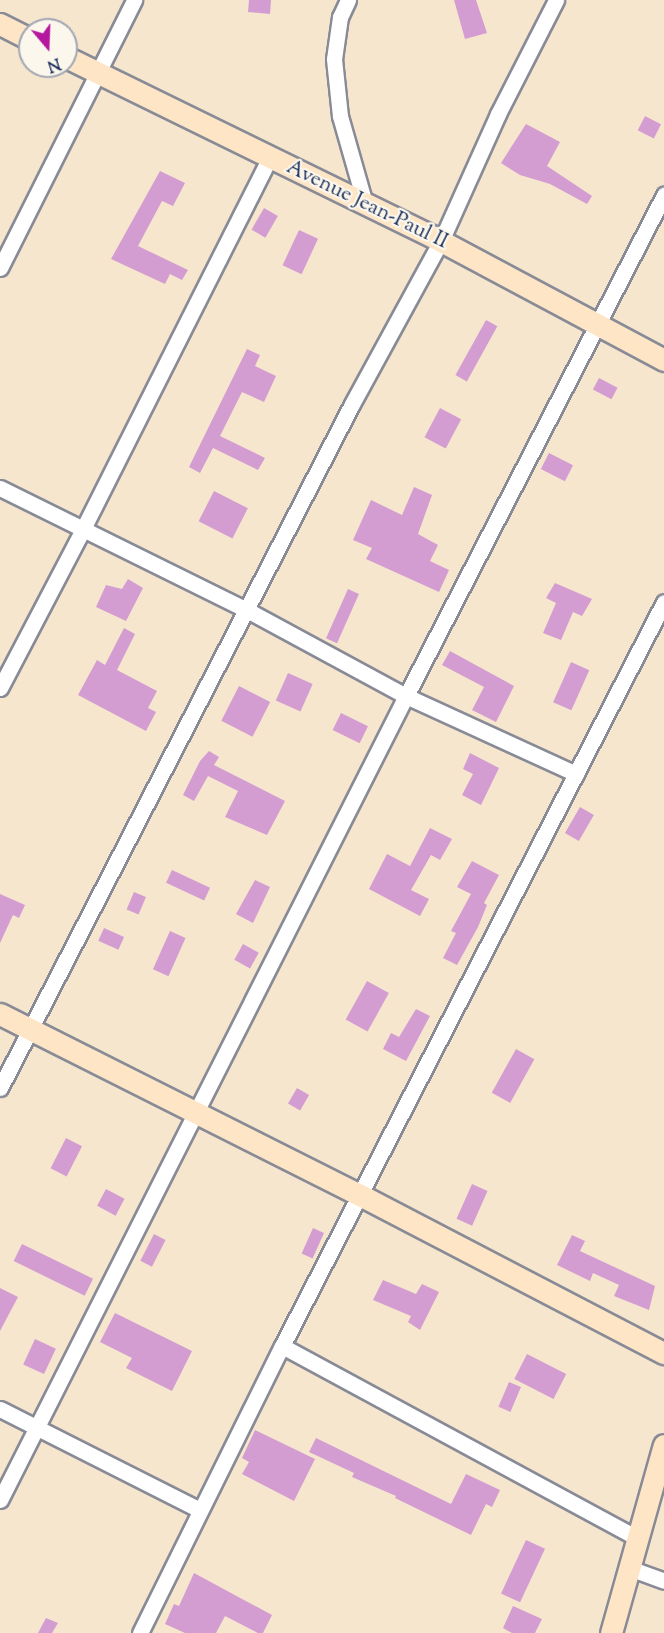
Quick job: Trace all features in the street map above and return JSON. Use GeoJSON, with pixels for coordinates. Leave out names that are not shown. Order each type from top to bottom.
{"type":"FeatureCollection","features":[{"type":"Feature","properties":{"kind":"street"},"geometry":{"type":"LineString","coordinates":[[0,268],[134,0]]}},
{"type":"Feature","properties":{"kind":"street"},"geometry":{"type":"LineString","coordinates":[[348,0],[340,17],[333,59],[340,116],[365,204]]}},
{"type":"Feature","properties":{"kind":"street"},"geometry":{"type":"LineString","coordinates":[[0,1088],[32,1030],[245,609],[352,404],[441,241],[498,114],[556,0]]}},
{"type":"Feature","properties":{"kind":"street"},"geometry":{"type":"LineString","coordinates":[[0,24],[18,33]]}},
{"type":"Feature","properties":{"kind":"street","name":"Avenue Jean-Paul II"},"geometry":{"type":"LineString","coordinates":[[78,63],[441,241],[664,360]]}},
{"type":"Feature","properties":{"kind":"street"},"geometry":{"type":"LineString","coordinates":[[0,688],[83,529],[270,157]]}},
{"type":"Feature","properties":{"kind":"street"},"geometry":{"type":"LineString","coordinates":[[0,1500],[198,1113],[406,696],[664,195]]}},
{"type":"Feature","properties":{"kind":"street"},"geometry":{"type":"LineString","coordinates":[[0,488],[245,609],[406,696],[576,774]]}},
{"type":"Feature","properties":{"kind":"street"},"geometry":{"type":"LineString","coordinates":[[142,1632],[282,1346],[664,602]]}},
{"type":"Feature","properties":{"kind":"street"},"geometry":{"type":"LineString","coordinates":[[0,1014],[360,1195],[664,1353]]}},
{"type":"Feature","properties":{"kind":"street"},"geometry":{"type":"LineString","coordinates":[[282,1346],[637,1538]]}},
{"type":"Feature","properties":{"kind":"street"},"geometry":{"type":"LineString","coordinates":[[0,1409],[37,1425],[200,1510]]}},
{"type":"Feature","properties":{"kind":"street"},"geometry":{"type":"LineString","coordinates":[[611,1633],[664,1445]]}},
{"type":"Feature","properties":{"kind":"street"},"geometry":{"type":"LineString","coordinates":[[629,1568],[664,1581]]}},
{"type":"Feature","properties":{"kind":"building"},"geometry":{"type":"Polygon","coordinates":[[[249,0],[271,0],[270,14],[248,12],[249,0]]]}},
{"type":"Feature","properties":{"kind":"building"},"geometry":{"type":"Polygon","coordinates":[[[454,0],[476,0],[487,33],[465,39],[454,0]]]}},
{"type":"Feature","properties":{"kind":"building"},"geometry":{"type":"Polygon","coordinates":[[[645,116],[661,124],[654,138],[638,130],[645,116]]]}},
{"type":"Feature","properties":{"kind":"building"},"geometry":{"type":"Polygon","coordinates":[[[526,124],[560,142],[547,166],[592,196],[587,204],[550,184],[520,175],[501,163],[526,124]]]}},
{"type":"Feature","properties":{"kind":"building"},"geometry":{"type":"Polygon","coordinates":[[[160,171],[185,183],[173,206],[162,201],[138,246],[188,270],[182,280],[170,274],[165,284],[111,259],[160,171]]]}},
{"type":"Feature","properties":{"kind":"building"},"geometry":{"type":"Polygon","coordinates":[[[264,208],[278,216],[265,238],[252,230],[264,208]]]}},
{"type":"Feature","properties":{"kind":"building"},"geometry":{"type":"Polygon","coordinates":[[[299,230],[318,239],[302,274],[283,265],[299,230]]]}},
{"type":"Feature","properties":{"kind":"building"},"geometry":{"type":"Polygon","coordinates":[[[486,320],[497,326],[467,381],[455,375],[486,320]]]}},
{"type":"Feature","properties":{"kind":"building"},"geometry":{"type":"Polygon","coordinates":[[[247,349],[260,355],[255,366],[276,376],[264,402],[242,392],[220,436],[265,458],[258,470],[213,448],[200,473],[189,467],[247,349]]]}},
{"type":"Feature","properties":{"kind":"building"},"geometry":{"type":"Polygon","coordinates":[[[599,378],[618,388],[611,399],[593,389],[599,378]]]}},
{"type":"Feature","properties":{"kind":"building"},"geometry":{"type":"Polygon","coordinates":[[[440,408],[461,419],[446,448],[425,437],[440,408]]]}},
{"type":"Feature","properties":{"kind":"building"},"geometry":{"type":"Polygon","coordinates":[[[549,453],[573,465],[565,481],[541,469],[549,453]]]}},
{"type":"Feature","properties":{"kind":"building"},"geometry":{"type":"Polygon","coordinates":[[[414,487],[432,495],[418,534],[438,545],[430,561],[449,570],[439,592],[366,559],[372,548],[353,540],[371,500],[402,515],[414,487]]]}},
{"type":"Feature","properties":{"kind":"building"},"geometry":{"type":"Polygon","coordinates":[[[214,491],[248,508],[232,539],[199,521],[214,491]]]}},
{"type":"Feature","properties":{"kind":"building"},"geometry":{"type":"Polygon","coordinates":[[[128,579],[143,588],[126,621],[96,607],[106,585],[122,589],[128,579]]]}},
{"type":"Feature","properties":{"kind":"building"},"geometry":{"type":"Polygon","coordinates":[[[555,583],[592,599],[582,616],[573,612],[561,640],[543,633],[556,603],[546,598],[555,583]]]}},
{"type":"Feature","properties":{"kind":"building"},"geometry":{"type":"Polygon","coordinates":[[[348,589],[359,594],[337,643],[326,638],[348,589]]]}},
{"type":"Feature","properties":{"kind":"building"},"geometry":{"type":"Polygon","coordinates":[[[124,628],[135,634],[117,670],[157,691],[148,708],[156,712],[146,731],[78,695],[97,660],[105,665],[124,628]]]}},
{"type":"Feature","properties":{"kind":"building"},"geometry":{"type":"Polygon","coordinates":[[[450,651],[514,686],[496,722],[472,710],[484,687],[442,665],[450,651]]]}},
{"type":"Feature","properties":{"kind":"building"},"geometry":{"type":"Polygon","coordinates":[[[571,662],[589,670],[571,710],[553,702],[571,662]]]}},
{"type":"Feature","properties":{"kind":"building"},"geometry":{"type":"Polygon","coordinates":[[[288,673],[313,684],[300,711],[276,700],[288,673]]]}},
{"type":"Feature","properties":{"kind":"building"},"geometry":{"type":"Polygon","coordinates":[[[239,686],[270,702],[252,737],[221,721],[239,686]]]}},
{"type":"Feature","properties":{"kind":"building"},"geometry":{"type":"Polygon","coordinates":[[[341,713],[368,726],[360,743],[333,730],[341,713]]]}},
{"type":"Feature","properties":{"kind":"building"},"geometry":{"type":"Polygon","coordinates":[[[209,751],[219,757],[214,765],[285,801],[267,835],[225,817],[238,791],[208,776],[194,801],[183,795],[200,761],[209,751]]]}},
{"type":"Feature","properties":{"kind":"building"},"geometry":{"type":"Polygon","coordinates":[[[470,753],[499,768],[481,805],[462,795],[473,774],[463,769],[470,753]]]}},
{"type":"Feature","properties":{"kind":"building"},"geometry":{"type":"Polygon","coordinates":[[[580,807],[594,815],[579,841],[565,833],[580,807]]]}},
{"type":"Feature","properties":{"kind":"building"},"geometry":{"type":"Polygon","coordinates":[[[430,828],[452,839],[440,860],[431,855],[411,890],[429,899],[420,916],[369,889],[387,854],[410,866],[430,828]]]}},
{"type":"Feature","properties":{"kind":"building"},"geometry":{"type":"Polygon","coordinates":[[[472,861],[499,875],[484,903],[487,905],[478,927],[457,965],[443,958],[456,933],[451,931],[471,894],[457,887],[472,861]]]}},
{"type":"Feature","properties":{"kind":"building"},"geometry":{"type":"Polygon","coordinates":[[[172,870],[210,888],[204,900],[166,883],[172,870]]]}},
{"type":"Feature","properties":{"kind":"building"},"geometry":{"type":"Polygon","coordinates":[[[255,880],[270,887],[253,923],[236,914],[255,880]]]}},
{"type":"Feature","properties":{"kind":"building"},"geometry":{"type":"Polygon","coordinates":[[[134,892],[146,897],[139,915],[127,909],[134,892]]]}},
{"type":"Feature","properties":{"kind":"building"},"geometry":{"type":"Polygon","coordinates":[[[0,894],[25,905],[19,918],[13,915],[0,943],[0,894]]]}},
{"type":"Feature","properties":{"kind":"building"},"geometry":{"type":"Polygon","coordinates":[[[104,928],[124,937],[118,950],[98,941],[104,928]]]}},
{"type":"Feature","properties":{"kind":"building"},"geometry":{"type":"Polygon","coordinates":[[[170,931],[186,938],[168,976],[153,969],[170,931]]]}},
{"type":"Feature","properties":{"kind":"building"},"geometry":{"type":"Polygon","coordinates":[[[243,944],[259,953],[250,968],[234,960],[243,944]]]}},
{"type":"Feature","properties":{"kind":"building"},"geometry":{"type":"Polygon","coordinates":[[[367,981],[389,993],[368,1032],[346,1019],[367,981]]]}},
{"type":"Feature","properties":{"kind":"building"},"geometry":{"type":"Polygon","coordinates":[[[416,1009],[430,1016],[406,1061],[383,1049],[391,1033],[399,1037],[416,1009]]]}},
{"type":"Feature","properties":{"kind":"building"},"geometry":{"type":"Polygon","coordinates":[[[516,1049],[534,1059],[510,1103],[492,1093],[516,1049]]]}},
{"type":"Feature","properties":{"kind":"building"},"geometry":{"type":"Polygon","coordinates":[[[297,1088],[309,1095],[300,1111],[288,1104],[297,1088]]]}},
{"type":"Feature","properties":{"kind":"building"},"geometry":{"type":"Polygon","coordinates":[[[66,1138],[82,1146],[67,1176],[51,1168],[66,1138]]]}},
{"type":"Feature","properties":{"kind":"building"},"geometry":{"type":"Polygon","coordinates":[[[472,1184],[488,1191],[472,1226],[457,1219],[472,1184]]]}},
{"type":"Feature","properties":{"kind":"building"},"geometry":{"type":"Polygon","coordinates":[[[106,1189],[125,1199],[116,1216],[97,1206],[106,1189]]]}},
{"type":"Feature","properties":{"kind":"building"},"geometry":{"type":"Polygon","coordinates":[[[313,1228],[324,1233],[313,1258],[302,1254],[313,1228]]]}},
{"type":"Feature","properties":{"kind":"building"},"geometry":{"type":"Polygon","coordinates":[[[154,1234],[166,1240],[152,1267],[140,1261],[154,1234]]]}},
{"type":"Feature","properties":{"kind":"building"},"geometry":{"type":"Polygon","coordinates":[[[572,1235],[585,1241],[580,1251],[655,1286],[649,1310],[614,1296],[619,1285],[593,1273],[590,1281],[557,1265],[572,1235]]]}},
{"type":"Feature","properties":{"kind":"building"},"geometry":{"type":"Polygon","coordinates":[[[22,1244],[93,1279],[85,1296],[14,1261],[22,1244]]]}},
{"type":"Feature","properties":{"kind":"building"},"geometry":{"type":"Polygon","coordinates":[[[383,1280],[416,1294],[422,1284],[439,1292],[420,1330],[408,1322],[411,1316],[373,1300],[383,1280]]]}},
{"type":"Feature","properties":{"kind":"building"},"geometry":{"type":"Polygon","coordinates":[[[0,1288],[18,1297],[0,1331],[0,1288]]]}},
{"type":"Feature","properties":{"kind":"building"},"geometry":{"type":"Polygon","coordinates":[[[115,1313],[192,1351],[172,1391],[126,1368],[132,1358],[100,1342],[115,1313]]]}},
{"type":"Feature","properties":{"kind":"building"},"geometry":{"type":"Polygon","coordinates":[[[35,1339],[56,1349],[44,1374],[23,1364],[35,1339]]]}},
{"type":"Feature","properties":{"kind":"building"},"geometry":{"type":"Polygon","coordinates":[[[527,1354],[566,1374],[553,1399],[514,1379],[527,1354]]]}},
{"type":"Feature","properties":{"kind":"building"},"geometry":{"type":"Polygon","coordinates":[[[509,1382],[521,1387],[510,1412],[498,1407],[509,1382]]]}},
{"type":"Feature","properties":{"kind":"building"},"geometry":{"type":"Polygon","coordinates":[[[255,1430],[315,1459],[294,1501],[242,1474],[249,1462],[242,1458],[255,1430]]]}},
{"type":"Feature","properties":{"kind":"building"},"geometry":{"type":"Polygon","coordinates":[[[316,1438],[451,1504],[466,1474],[500,1490],[492,1507],[486,1504],[471,1535],[395,1498],[396,1496],[352,1477],[354,1473],[309,1452],[316,1438]]]}},
{"type":"Feature","properties":{"kind":"building"},"geometry":{"type":"Polygon","coordinates":[[[526,1540],[545,1549],[520,1602],[501,1593],[526,1540]]]}},
{"type":"Feature","properties":{"kind":"building"},"geometry":{"type":"Polygon","coordinates":[[[194,1573],[272,1615],[263,1633],[258,1633],[225,1616],[216,1633],[185,1633],[165,1624],[174,1604],[179,1606],[194,1573]]]}},
{"type":"Feature","properties":{"kind":"building"},"geometry":{"type":"Polygon","coordinates":[[[513,1606],[542,1619],[535,1633],[512,1633],[503,1628],[513,1606]]]}},
{"type":"Feature","properties":{"kind":"building"},"geometry":{"type":"Polygon","coordinates":[[[46,1618],[58,1623],[52,1633],[38,1633],[46,1618]]]}}]}
